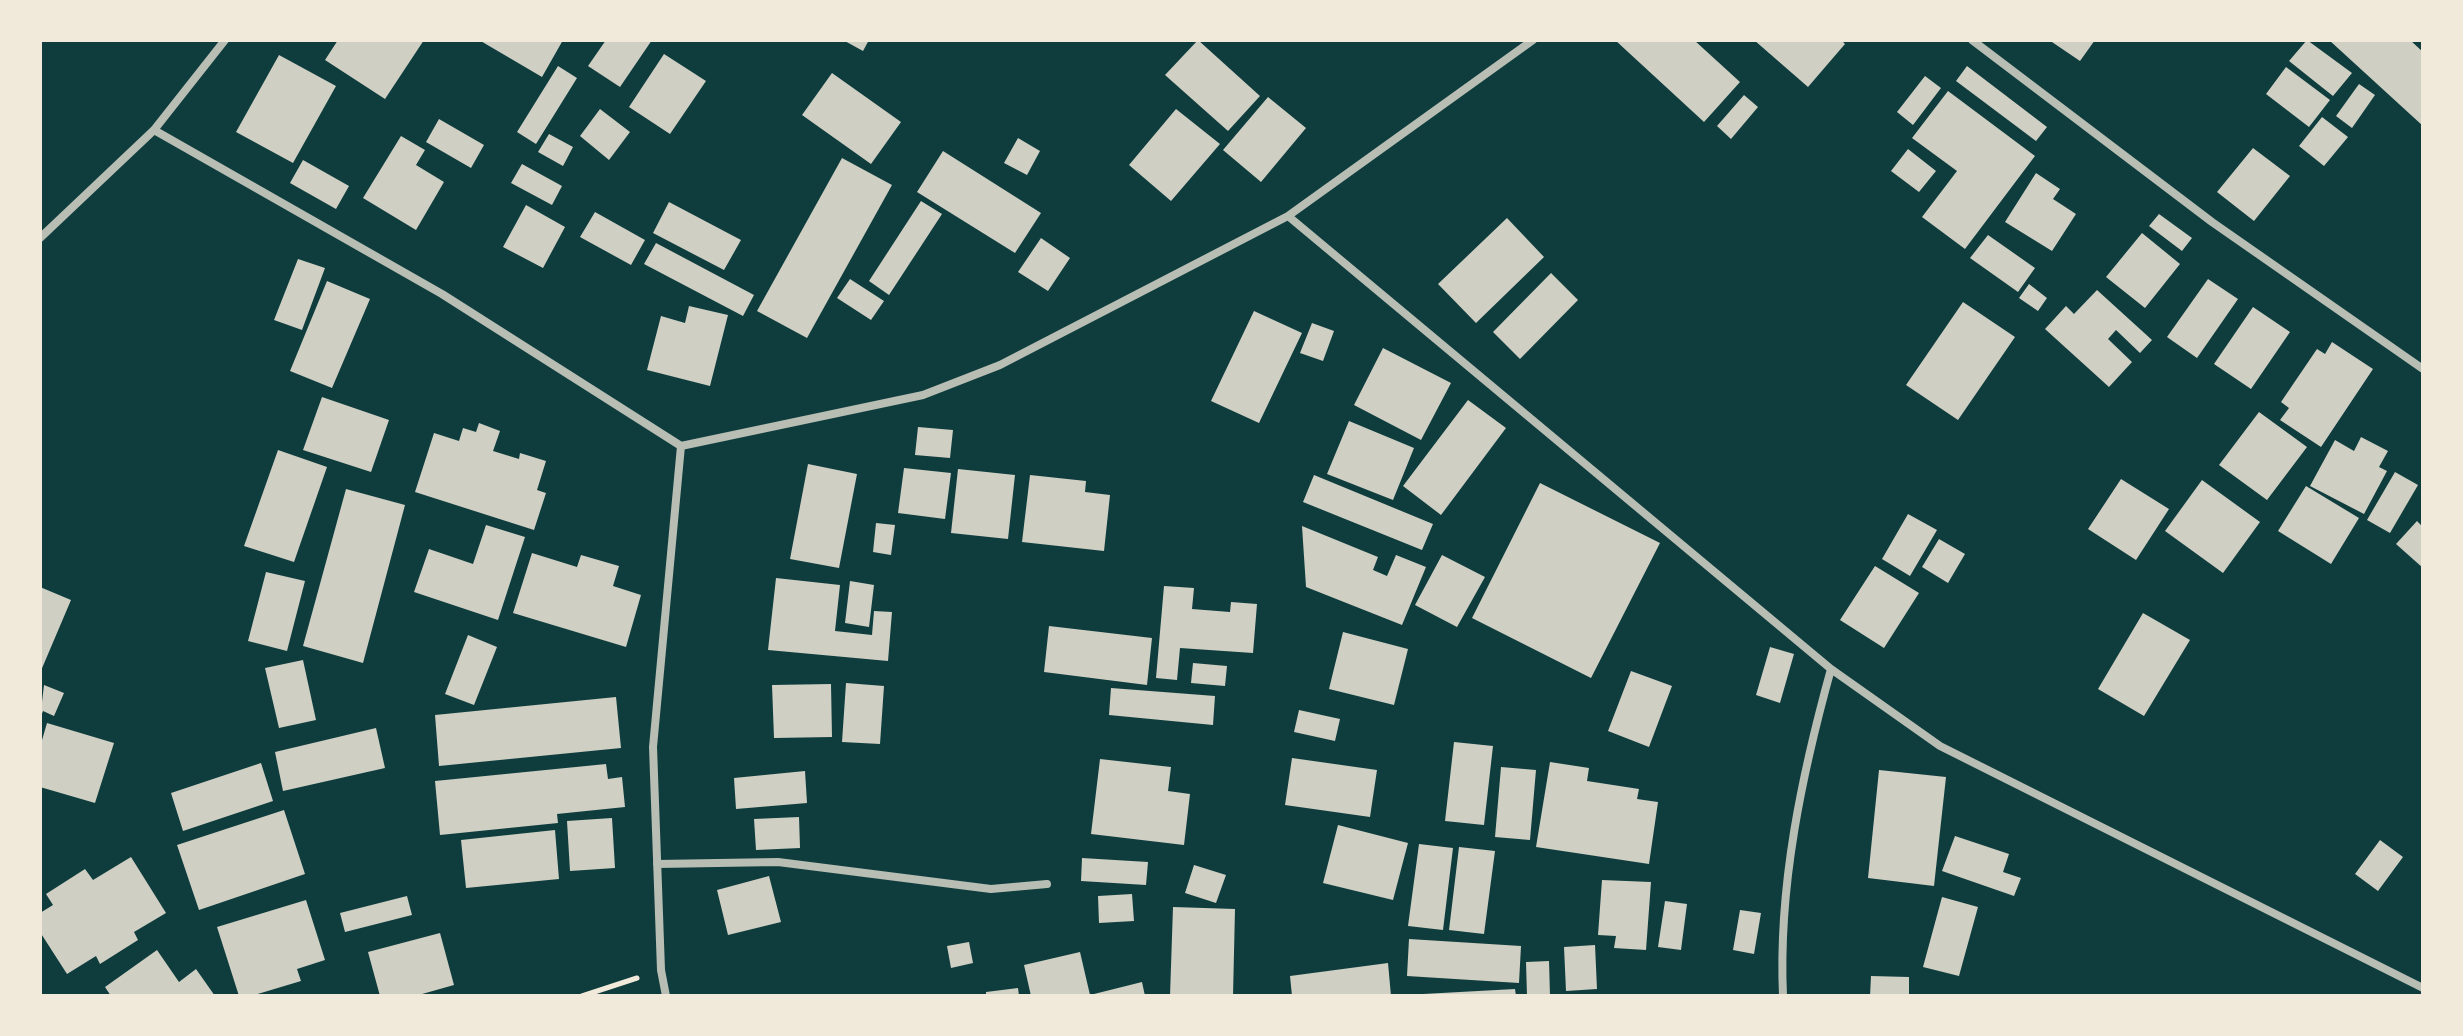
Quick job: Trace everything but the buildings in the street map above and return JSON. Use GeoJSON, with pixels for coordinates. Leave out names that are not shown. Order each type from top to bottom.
{"type":"FeatureCollection","features":[{"type":"Feature","properties":{"kind":"street"},"geometry":{"type":"LineString","coordinates":[[40,238],[154,130],[225,40]]}},
{"type":"Feature","properties":{"kind":"street"},"geometry":{"type":"LineString","coordinates":[[154,130],[442,294],[681,446],[923,395],[1000,365],[1288,216],[1533,40]]}},
{"type":"Feature","properties":{"kind":"street"},"geometry":{"type":"LineString","coordinates":[[1972,40],[2237,241],[2423,369]]}},
{"type":"Feature","properties":{"kind":"street"},"geometry":{"type":"LineString","coordinates":[[1288,216],[1831,669],[1940,746],[2423,988]]}},
{"type":"Feature","properties":{"kind":"street"},"geometry":{"type":"LineString","coordinates":[[666,996],[661,970],[653,747],[681,446]]}},
{"type":"Feature","properties":{"kind":"street"},"geometry":{"type":"LineString","coordinates":[[1783,996],[1785,911],[1797,817],[1811,740],[1831,669]]}},
{"type":"Feature","properties":{"kind":"street"},"geometry":{"type":"LineString","coordinates":[[657,864],[778,862],[991,889],[1047,884]]}},
{"type":"Feature","properties":{"kind":"path"},"geometry":{"type":"LineString","coordinates":[[582,996],[661,970]]}}]}
